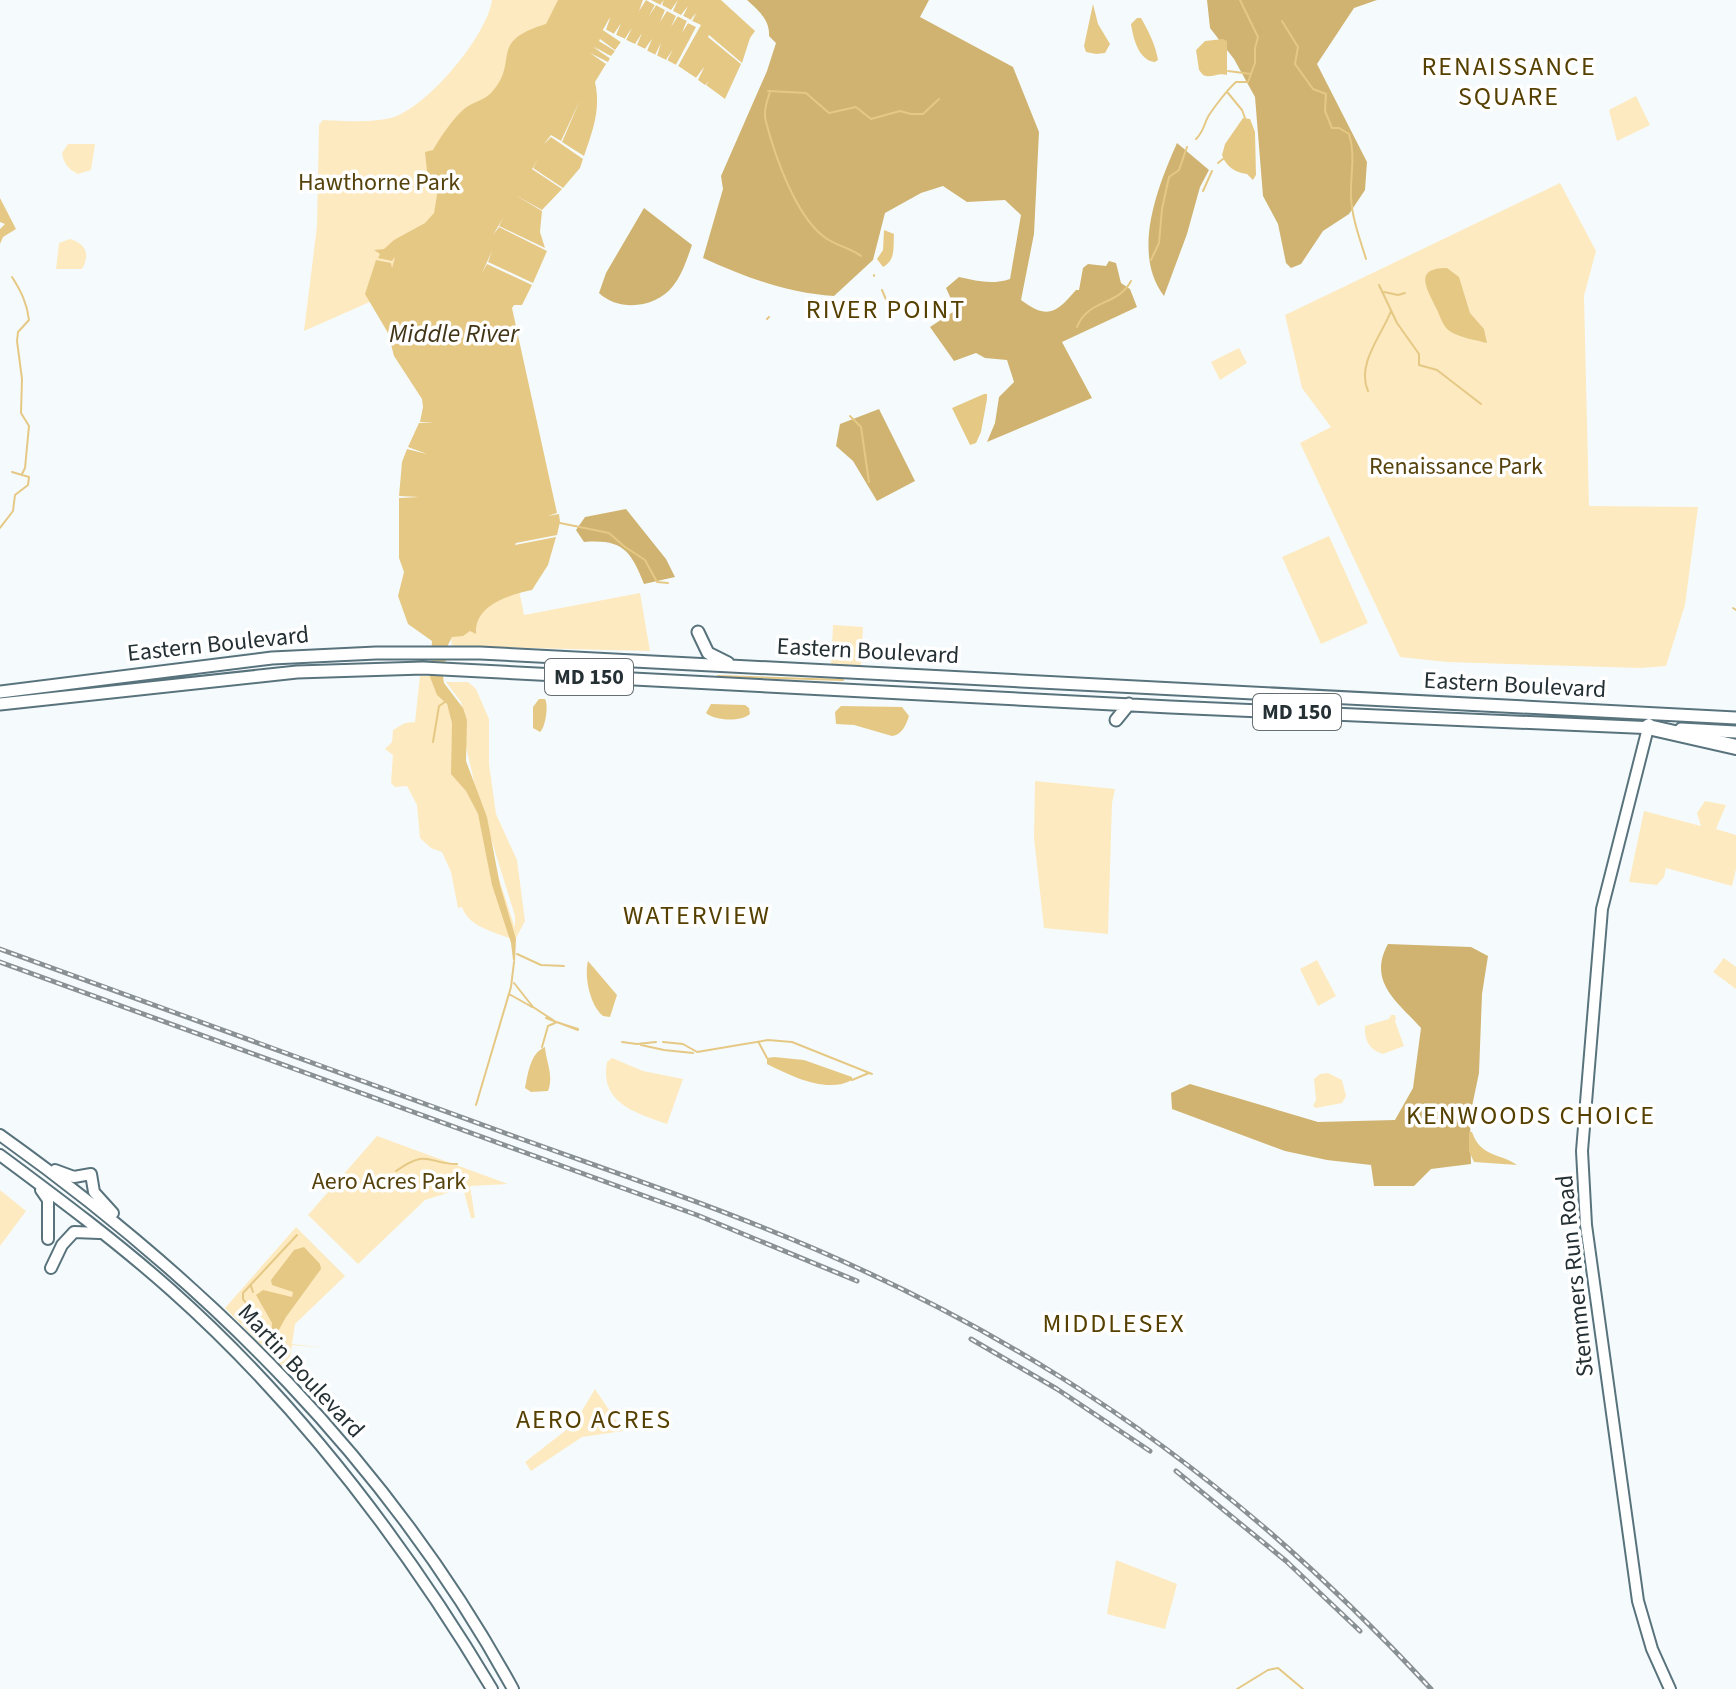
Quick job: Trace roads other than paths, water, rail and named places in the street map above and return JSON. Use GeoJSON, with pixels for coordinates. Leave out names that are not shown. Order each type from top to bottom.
{"type":"FeatureCollection","features":[{"type":"Feature","properties":{"kind":"highway"},"geometry":{"type":"LineString","coordinates":[[1650,721],[1736,747]]}},
{"type":"Feature","properties":{"kind":"main road"},"geometry":{"type":"LineString","coordinates":[[698,632],[708,653],[736,667]]}},
{"type":"Feature","properties":{"kind":"main road","name":"Eastern Boulevard"},"geometry":{"type":"LineString","coordinates":[[0,701],[272,658],[423,653],[517,654],[897,674],[1650,721],[1736,732]]}},
{"type":"Feature","properties":{"kind":"main road","name":"Eastern Boulevard"},"geometry":{"type":"LineString","coordinates":[[0,701],[297,672],[423,668],[1108,703],[1114,708],[1116,720],[1129,704],[1650,721],[1736,718]]}},
{"type":"Feature","properties":{"kind":"main road"},"geometry":{"type":"LineString","coordinates":[[831,689],[848,684],[886,684],[892,682],[897,674]]}},
{"type":"Feature","properties":{"kind":"main road","name":"Stemmers Run Road"},"geometry":{"type":"LineString","coordinates":[[1650,721],[1602,909],[1582,1151],[1595,1291],[1638,1601],[1652,1649],[1670,1689]]}},
{"type":"Feature","properties":{"kind":"main road","name":"Martin Boulevard"},"geometry":{"type":"LineString","coordinates":[[0,1135],[47,1168],[160,1259],[270,1362],[362,1467],[419,1542],[466,1609],[513,1689]]}},
{"type":"Feature","properties":{"kind":"main road","name":"Martin Boulevard"},"geometry":{"type":"LineString","coordinates":[[0,1155],[172,1291],[217,1333],[322,1446],[426,1582],[492,1689]]}},
{"type":"Feature","properties":{"kind":"main road"},"geometry":{"type":"LineString","coordinates":[[47,1168],[74,1177],[91,1174],[98,1197],[160,1259]]}},
{"type":"Feature","properties":{"kind":"main road"},"geometry":{"type":"LineString","coordinates":[[35,1181],[48,1200],[48,1239]]}},
{"type":"Feature","properties":{"kind":"main road"},"geometry":{"type":"LineString","coordinates":[[51,1268],[62,1245],[74,1232],[101,1233]]}},
{"type":"Feature","properties":{"kind":"water","name":"Middle River"},"geometry":{"type":"Polygon","coordinates":[[[558,0],[643,0],[639,11],[646,0],[655,5],[649,16],[656,5],[687,21],[683,30],[688,23],[697,27],[676,65],[667,60],[670,54],[666,60],[646,50],[652,39],[645,49],[626,40],[631,29],[625,39],[616,35],[617,29],[614,34],[605,29],[611,18],[603,30],[621,42],[611,57],[594,46],[610,58],[608,62],[590,53],[606,64],[595,82],[597,110],[584,156],[562,142],[580,100],[561,141],[551,135],[544,144],[551,137],[583,159],[580,168],[563,188],[533,168],[539,157],[532,169],[562,189],[542,210],[515,195],[542,211],[540,232],[545,248],[499,226],[503,218],[493,235],[499,227],[547,251],[533,283],[488,262],[492,251],[482,273],[487,264],[532,285],[522,305],[512,308],[557,513],[548,516],[559,514],[560,522],[557,535],[516,543],[556,537],[548,565],[532,590],[504,598],[487,609],[477,624],[476,634],[470,631],[463,636],[452,637],[443,677],[467,720],[466,761],[487,817],[500,885],[516,939],[515,962],[492,885],[478,814],[466,791],[451,774],[452,723],[447,704],[437,695],[430,677],[432,641],[408,624],[398,596],[404,572],[399,558],[399,498],[419,497],[399,496],[402,462],[407,449],[427,454],[408,447],[419,423],[434,423],[420,422],[422,399],[394,356],[388,333],[365,294],[376,260],[391,263],[392,268],[395,257],[392,261],[378,258],[380,254],[374,250],[384,249],[425,223],[434,213],[437,195],[427,171],[425,152],[433,150],[464,109],[491,93],[500,82],[510,45],[528,31],[546,24],[558,0]]]}},
{"type":"Feature","properties":{"kind":"water"},"geometry":{"type":"Polygon","coordinates":[[[651,0],[721,0],[755,31],[742,63],[708,37],[741,64],[725,99],[706,85],[709,81],[705,85],[698,80],[704,67],[696,78],[678,66],[700,25],[692,21],[694,14],[691,20],[683,16],[686,10],[682,16],[651,0]]]}},
{"type":"Feature","properties":{"kind":"water"},"geometry":{"type":"Polygon","coordinates":[[[1093,4],[1098,24],[1110,44],[1105,53],[1086,52],[1084,46],[1093,4]]]}},
{"type":"Feature","properties":{"kind":"water"},"geometry":{"type":"Polygon","coordinates":[[[1141,18],[1151,38],[1158,60],[1155,62],[1145,58],[1135,42],[1131,24],[1141,18]]]}},
{"type":"Feature","properties":{"kind":"water"},"geometry":{"type":"Polygon","coordinates":[[[1205,41],[1227,41],[1227,75],[1203,75],[1199,70],[1196,50],[1205,41]]]}},
{"type":"Feature","properties":{"kind":"water"},"geometry":{"type":"Polygon","coordinates":[[[1243,118],[1250,119],[1255,132],[1256,175],[1253,180],[1231,168],[1222,155],[1225,144],[1243,118]]]}},
{"type":"Feature","properties":{"kind":"water"},"geometry":{"type":"Polygon","coordinates":[[[0,198],[16,229],[3,237],[0,244],[0,229],[5,224],[0,222],[0,198]]]}},
{"type":"Feature","properties":{"kind":"water"},"geometry":{"type":"Polygon","coordinates":[[[884,230],[894,234],[894,249],[892,257],[883,267],[877,259],[883,250],[884,230]]]}},
{"type":"Feature","properties":{"kind":"water"},"geometry":{"type":"Polygon","coordinates":[[[1447,268],[1459,277],[1470,313],[1484,329],[1487,343],[1455,334],[1443,324],[1425,280],[1430,271],[1447,268]]]}},
{"type":"Feature","properties":{"kind":"water"},"geometry":{"type":"Polygon","coordinates":[[[987,394],[987,399],[981,432],[976,443],[970,445],[952,408],[987,394]]]}},
{"type":"Feature","properties":{"kind":"water"},"geometry":{"type":"Polygon","coordinates":[[[539,699],[545,699],[547,707],[540,732],[533,728],[533,707],[539,699]]]}},
{"type":"Feature","properties":{"kind":"water"},"geometry":{"type":"Polygon","coordinates":[[[711,704],[745,705],[750,714],[734,719],[715,718],[706,713],[711,704]]]}},
{"type":"Feature","properties":{"kind":"water"},"geometry":{"type":"Polygon","coordinates":[[[841,706],[902,707],[909,716],[901,732],[892,736],[854,725],[836,724],[835,712],[841,706]]]}},
{"type":"Feature","properties":{"kind":"water"},"geometry":{"type":"Polygon","coordinates":[[[588,961],[617,995],[610,1017],[598,1011],[591,998],[588,961]]]}},
{"type":"Feature","properties":{"kind":"water"},"geometry":{"type":"Polygon","coordinates":[[[545,1047],[550,1085],[548,1091],[531,1092],[525,1088],[530,1064],[545,1047]]]}},
{"type":"Feature","properties":{"kind":"water"},"geometry":{"type":"Polygon","coordinates":[[[767,1058],[804,1060],[852,1077],[852,1080],[832,1085],[809,1082],[767,1064],[767,1058]]]}},
{"type":"Feature","properties":{"kind":"water"},"geometry":{"type":"Polygon","coordinates":[[[1469,1132],[1486,1151],[1517,1165],[1474,1162],[1469,1151],[1469,1132]]]}},
{"type":"Feature","properties":{"kind":"water"},"geometry":{"type":"Polygon","coordinates":[[[304,1247],[321,1269],[275,1337],[271,1338],[272,1323],[256,1295],[263,1290],[292,1297],[293,1292],[272,1285],[271,1280],[294,1250],[304,1247]]]}},
{"type":"Feature","properties":{"kind":"waterway"},"geometry":{"type":"LineString","coordinates":[[1196,139],[1229,89],[1236,82],[1248,82],[1255,63],[1258,37],[1240,0]]}},
{"type":"Feature","properties":{"kind":"waterway"},"geometry":{"type":"LineString","coordinates":[[1282,21],[1298,47],[1295,64],[1313,89],[1326,94],[1325,111],[1332,128],[1349,134],[1352,205],[1366,259]]}},
{"type":"Feature","properties":{"kind":"waterway"},"geometry":{"type":"LineString","coordinates":[[1228,71],[1251,74]]}},
{"type":"Feature","properties":{"kind":"waterway"},"geometry":{"type":"LineString","coordinates":[[768,91],[806,93],[829,113],[856,107],[871,119],[900,111],[923,114],[939,99]]}},
{"type":"Feature","properties":{"kind":"waterway"},"geometry":{"type":"LineString","coordinates":[[770,92],[765,110],[766,122],[795,199],[823,236],[861,256]]}},
{"type":"Feature","properties":{"kind":"waterway"},"geometry":{"type":"LineString","coordinates":[[1228,93],[1245,118]]}},
{"type":"Feature","properties":{"kind":"waterway"},"geometry":{"type":"LineString","coordinates":[[1151,260],[1159,243],[1169,177],[1179,170],[1187,147]]}},
{"type":"Feature","properties":{"kind":"waterway"},"geometry":{"type":"LineString","coordinates":[[1218,163],[1223,159]]}},
{"type":"Feature","properties":{"kind":"waterway"},"geometry":{"type":"LineString","coordinates":[[1203,191],[1212,171]]}},
{"type":"Feature","properties":{"kind":"waterway"},"geometry":{"type":"LineString","coordinates":[[12,277],[23,297],[29,320],[18,332],[17,341],[22,379],[21,413],[29,426],[22,474]]}},
{"type":"Feature","properties":{"kind":"waterway"},"geometry":{"type":"LineString","coordinates":[[1077,327],[1088,312],[1119,295],[1131,281]]}},
{"type":"Feature","properties":{"kind":"waterway"},"geometry":{"type":"LineString","coordinates":[[1379,285],[1397,323],[1419,354],[1419,365],[1437,370],[1481,404]]}},
{"type":"Feature","properties":{"kind":"waterway"},"geometry":{"type":"LineString","coordinates":[[882,290],[890,309]]}},
{"type":"Feature","properties":{"kind":"waterway"},"geometry":{"type":"LineString","coordinates":[[1384,292],[1405,293]]}},
{"type":"Feature","properties":{"kind":"waterway"},"geometry":{"type":"LineString","coordinates":[[1368,391],[1365,370],[1391,311]]}},
{"type":"Feature","properties":{"kind":"waterway"},"geometry":{"type":"LineString","coordinates":[[850,416],[861,427],[869,482]]}},
{"type":"Feature","properties":{"kind":"waterway"},"geometry":{"type":"LineString","coordinates":[[0,528],[13,511],[15,495],[28,485],[29,477],[12,472]]}},
{"type":"Feature","properties":{"kind":"waterway"},"geometry":{"type":"LineString","coordinates":[[560,523],[609,533],[645,560],[657,582],[668,583]]}},
{"type":"Feature","properties":{"kind":"waterway"},"geometry":{"type":"LineString","coordinates":[[718,676],[843,680]]}},
{"type":"Feature","properties":{"kind":"waterway"},"geometry":{"type":"LineString","coordinates":[[433,742],[439,706],[445,702]]}},
{"type":"Feature","properties":{"kind":"waterway"},"geometry":{"type":"LineString","coordinates":[[517,954],[541,965],[564,966]]}},
{"type":"Feature","properties":{"kind":"waterway","name":"Middle River"},"geometry":{"type":"LineString","coordinates":[[476,1105],[511,987],[514,962]]}},
{"type":"Feature","properties":{"kind":"waterway"},"geometry":{"type":"LineString","coordinates":[[514,983],[533,1007],[556,1022],[578,1029]]}},
{"type":"Feature","properties":{"kind":"waterway"},"geometry":{"type":"LineString","coordinates":[[509,994],[532,1007]]}},
{"type":"Feature","properties":{"kind":"waterway"},"geometry":{"type":"LineString","coordinates":[[546,1018],[578,1030]]}},
{"type":"Feature","properties":{"kind":"waterway"},"geometry":{"type":"LineString","coordinates":[[542,1047],[548,1026],[555,1023]]}},
{"type":"Feature","properties":{"kind":"waterway"},"geometry":{"type":"LineString","coordinates":[[663,1042],[683,1044],[697,1052],[768,1040],[792,1042],[872,1074]]}},
{"type":"Feature","properties":{"kind":"waterway"},"geometry":{"type":"LineString","coordinates":[[622,1042],[656,1042]]}},
{"type":"Feature","properties":{"kind":"waterway"},"geometry":{"type":"LineString","coordinates":[[759,1043],[767,1058]]}},
{"type":"Feature","properties":{"kind":"waterway"},"geometry":{"type":"LineString","coordinates":[[641,1045],[693,1053]]}},
{"type":"Feature","properties":{"kind":"waterway"},"geometry":{"type":"LineString","coordinates":[[852,1080],[869,1073]]}},
{"type":"Feature","properties":{"kind":"waterway","name":"Middle River"},"geometry":{"type":"LineString","coordinates":[[396,1171],[422,1159],[457,1164]]}},
{"type":"Feature","properties":{"kind":"waterway","name":"Middle River"},"geometry":{"type":"LineString","coordinates":[[261,1325],[243,1299],[243,1293],[297,1235]]}},
{"type":"Feature","properties":{"kind":"waterway"},"geometry":{"type":"LineString","coordinates":[[251,1286],[253,1292]]}},
{"type":"Feature","properties":{"kind":"waterway"},"geometry":{"type":"LineString","coordinates":[[1237,1689],[1268,1670],[1278,1668],[1303,1689]]}},
{"type":"Feature","properties":{"kind":"railway"},"geometry":{"type":"LineString","coordinates":[[0,949],[741,1219],[847,1263],[942,1309],[1003,1342],[1113,1411],[1210,1483],[1346,1602],[1431,1689]]}},
{"type":"Feature","properties":{"kind":"railway"},"geometry":{"type":"LineString","coordinates":[[0,962],[697,1215],[857,1281]]}},
{"type":"Feature","properties":{"kind":"railway"},"geometry":{"type":"LineString","coordinates":[[971,1339],[1057,1389],[1150,1451]]}},
{"type":"Feature","properties":{"kind":"railway"},"geometry":{"type":"LineString","coordinates":[[1176,1471],[1286,1561],[1360,1631]]}},
{"type":"Feature","properties":{"kind":"district","name":"RENAISSANCE SQUARE"},"geometry":{"type":"Point","coordinates":[1509,81]}},
{"type":"Feature","properties":{"kind":"district","name":"RIVER POINT"},"geometry":{"type":"Point","coordinates":[886,309]}},
{"type":"Feature","properties":{"kind":"district","name":"WATERVIEW"},"geometry":{"type":"Point","coordinates":[697,915]}},
{"type":"Feature","properties":{"kind":"district","name":"KENWOODS CHOICE"},"geometry":{"type":"Point","coordinates":[1531,1115]}},
{"type":"Feature","properties":{"kind":"district","name":"MIDDLESEX"},"geometry":{"type":"Point","coordinates":[1114,1323]}},
{"type":"Feature","properties":{"kind":"district","name":"AERO ACRES"},"geometry":{"type":"Point","coordinates":[594,1419]}},
{"type":"Feature","properties":{"kind":"park label","name":"Hawthorne Park"},"geometry":{"type":"Point","coordinates":[379,182]}},
{"type":"Feature","properties":{"kind":"park label","name":"Renaissance Park"},"geometry":{"type":"Point","coordinates":[1456,466]}},
{"type":"Feature","properties":{"kind":"park label","name":"Aero Acres Park"},"geometry":{"type":"Point","coordinates":[389,1181]}}]}
